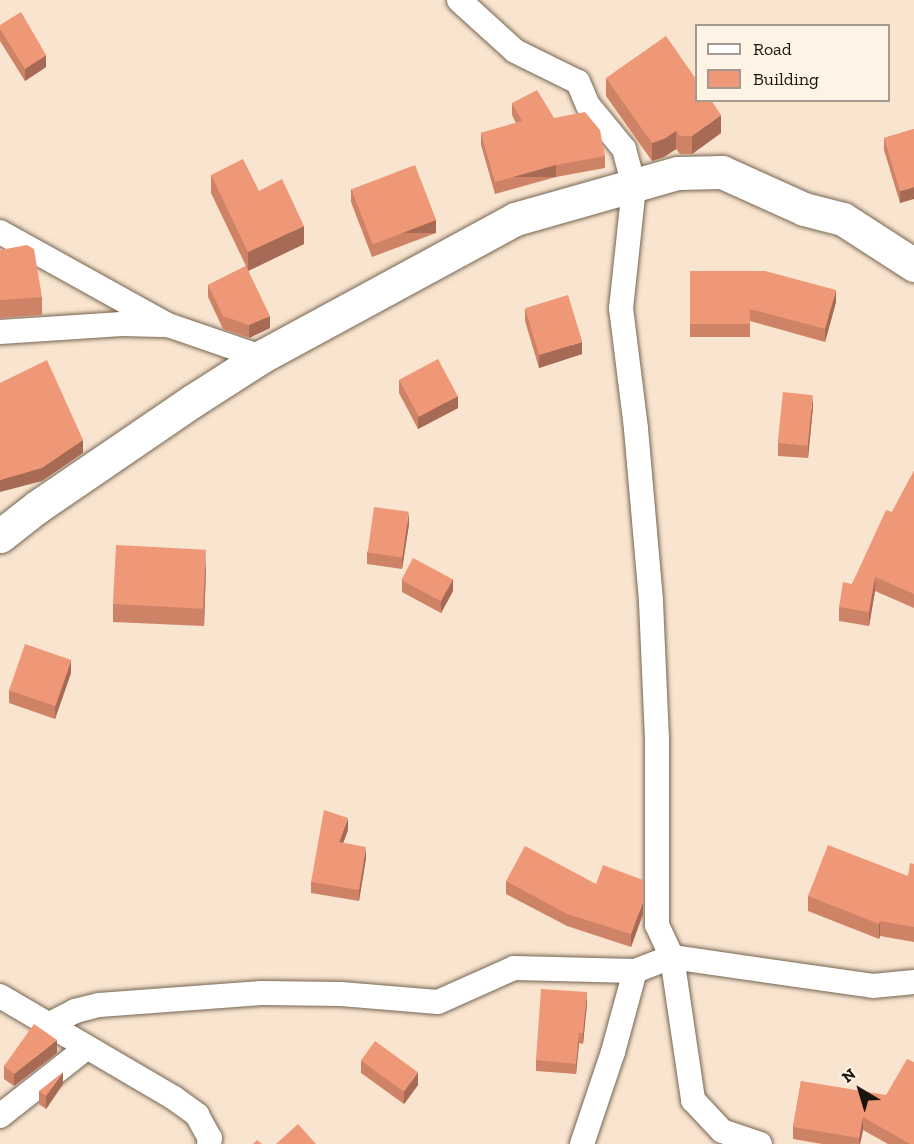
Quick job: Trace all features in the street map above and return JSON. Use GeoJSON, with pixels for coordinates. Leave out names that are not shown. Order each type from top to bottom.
{"type":"FeatureCollection","features":[{"type":"Feature","properties":{"kind":"main road"},"geometry":{"type":"LineString","coordinates":[[0,536],[37,507],[261,357],[515,219],[634,188],[678,173],[722,172],[804,209],[843,219],[914,265]]}},
{"type":"Feature","properties":{"kind":"street"},"geometry":{"type":"LineString","coordinates":[[459,0],[514,51],[578,82],[588,105],[624,149],[634,188],[621,308],[636,429],[651,602],[657,738],[657,925],[672,957],[693,1100],[722,1131],[760,1144]]}},
{"type":"Feature","properties":{"kind":"street"},"geometry":{"type":"LineString","coordinates":[[0,232],[168,325],[261,357]]}},
{"type":"Feature","properties":{"kind":"street"},"geometry":{"type":"LineString","coordinates":[[0,332],[122,324],[168,325]]}},
{"type":"Feature","properties":{"kind":"street"},"geometry":{"type":"LineString","coordinates":[[46,1026],[75,1011],[99,1005],[138,1004],[262,993],[341,994],[438,1002],[514,968],[635,971],[672,957],[873,986],[914,982]]}},
{"type":"Feature","properties":{"kind":"street"},"geometry":{"type":"LineString","coordinates":[[582,1144],[613,1052],[635,971]]}},
{"type":"Feature","properties":{"kind":"street"},"geometry":{"type":"LineString","coordinates":[[0,996],[46,1026],[174,1098],[197,1115],[210,1137],[209,1144]]}},
{"type":"Feature","properties":{"kind":"street"},"geometry":{"type":"LineString","coordinates":[[0,1116],[86,1048]]}},
{"type":"Feature","properties":{"kind":"building"},"geometry":{"type":"Polygon","coordinates":[[[21,12],[46,55],[25,69],[0,29],[0,25],[21,12]]]}},
{"type":"Feature","properties":{"kind":"building"},"geometry":{"type":"Polygon","coordinates":[[[666,36],[695,78],[695,102],[712,102],[721,115],[692,136],[680,136],[676,131],[652,143],[606,78],[666,36]]]}},
{"type":"Feature","properties":{"kind":"building"},"geometry":{"type":"Polygon","coordinates":[[[537,90],[554,118],[585,112],[600,130],[605,156],[556,165],[495,182],[481,133],[522,121],[512,103],[537,90]]]}},
{"type":"Feature","properties":{"kind":"building"},"geometry":{"type":"Polygon","coordinates":[[[914,129],[914,187],[900,191],[884,138],[914,129]]]}},
{"type":"Feature","properties":{"kind":"building"},"geometry":{"type":"Polygon","coordinates":[[[243,159],[259,191],[282,179],[304,226],[248,252],[211,175],[243,159]]]}},
{"type":"Feature","properties":{"kind":"building"},"geometry":{"type":"Polygon","coordinates":[[[415,165],[436,220],[373,244],[352,189],[415,165]]]}},
{"type":"Feature","properties":{"kind":"building"},"geometry":{"type":"Polygon","coordinates":[[[27,245],[34,249],[42,297],[0,300],[0,250],[27,245]]]}},
{"type":"Feature","properties":{"kind":"building"},"geometry":{"type":"Polygon","coordinates":[[[246,266],[270,316],[249,325],[223,316],[208,285],[246,266]]]}},
{"type":"Feature","properties":{"kind":"building"},"geometry":{"type":"Polygon","coordinates":[[[690,271],[765,271],[836,290],[825,329],[750,309],[750,324],[690,324],[690,271]]]}},
{"type":"Feature","properties":{"kind":"building"},"geometry":{"type":"Polygon","coordinates":[[[568,295],[582,342],[539,355],[525,308],[568,295]]]}},
{"type":"Feature","properties":{"kind":"building"},"geometry":{"type":"Polygon","coordinates":[[[438,359],[458,396],[419,417],[399,380],[438,359]]]}},
{"type":"Feature","properties":{"kind":"building"},"geometry":{"type":"Polygon","coordinates":[[[47,360],[83,440],[42,468],[0,480],[0,383],[47,360]]]}},
{"type":"Feature","properties":{"kind":"building"},"geometry":{"type":"Polygon","coordinates":[[[783,392],[813,395],[808,446],[778,443],[783,392]]]}},
{"type":"Feature","properties":{"kind":"building"},"geometry":{"type":"Polygon","coordinates":[[[914,471],[914,594],[875,577],[869,612],[839,607],[843,582],[852,584],[886,510],[892,512],[914,471]]]}},
{"type":"Feature","properties":{"kind":"building"},"geometry":{"type":"Polygon","coordinates":[[[374,507],[409,512],[402,557],[368,553],[374,507]]]}},
{"type":"Feature","properties":{"kind":"building"},"geometry":{"type":"Polygon","coordinates":[[[116,545],[206,550],[203,609],[113,604],[116,545]]]}},
{"type":"Feature","properties":{"kind":"building"},"geometry":{"type":"Polygon","coordinates":[[[413,558],[453,579],[441,601],[401,580],[413,558]]]}},
{"type":"Feature","properties":{"kind":"building"},"geometry":{"type":"Polygon","coordinates":[[[25,644],[71,660],[55,706],[9,690],[25,644]]]}},
{"type":"Feature","properties":{"kind":"building"},"geometry":{"type":"Polygon","coordinates":[[[324,810],[348,818],[339,842],[366,847],[359,890],[311,882],[324,810]]]}},
{"type":"Feature","properties":{"kind":"building"},"geometry":{"type":"Polygon","coordinates":[[[828,845],[908,876],[910,863],[914,864],[914,927],[880,921],[879,924],[808,896],[828,845]]]}},
{"type":"Feature","properties":{"kind":"building"},"geometry":{"type":"Polygon","coordinates":[[[525,846],[596,884],[603,865],[643,880],[643,902],[631,934],[567,914],[506,881],[525,846]]]}},
{"type":"Feature","properties":{"kind":"building"},"geometry":{"type":"Polygon","coordinates":[[[541,989],[587,992],[583,1033],[579,1033],[576,1064],[536,1060],[541,989]]]}},
{"type":"Feature","properties":{"kind":"building"},"geometry":{"type":"Polygon","coordinates":[[[34,1024],[57,1040],[14,1074],[4,1066],[34,1024]]]}},
{"type":"Feature","properties":{"kind":"building"},"geometry":{"type":"Polygon","coordinates":[[[375,1041],[418,1072],[404,1092],[361,1060],[375,1041]]]}},
{"type":"Feature","properties":{"kind":"building"},"geometry":{"type":"Polygon","coordinates":[[[907,1059],[914,1062],[914,1144],[910,1144],[863,1117],[859,1138],[793,1127],[801,1081],[886,1095],[907,1059]]]}},
{"type":"Feature","properties":{"kind":"building"},"geometry":{"type":"Polygon","coordinates":[[[63,1072],[46,1096],[39,1091],[63,1072]]]}},
{"type":"Feature","properties":{"kind":"building"},"geometry":{"type":"Polygon","coordinates":[[[298,1124],[316,1144],[276,1144],[298,1124]]]}}]}
